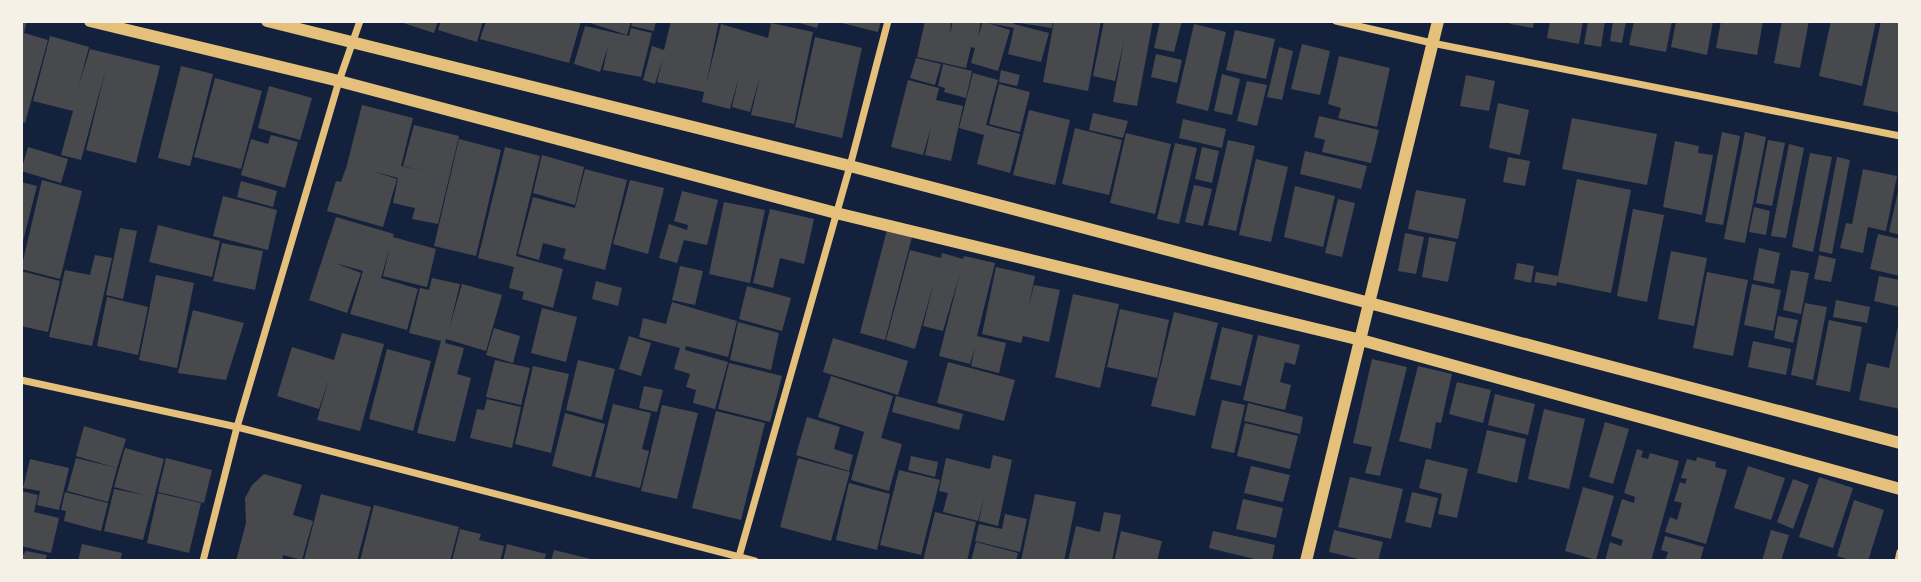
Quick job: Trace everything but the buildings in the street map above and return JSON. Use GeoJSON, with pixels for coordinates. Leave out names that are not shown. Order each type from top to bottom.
{"type":"FeatureCollection","features":[{"type":"Feature","properties":{"kind":"street"},"geometry":{"type":"LineString","coordinates":[[90,21],[339,81],[836,213],[1361,340],[1900,489]]}},
{"type":"Feature","properties":{"kind":"street"},"geometry":{"type":"LineString","coordinates":[[267,21],[850,166],[1900,443]]}},
{"type":"Feature","properties":{"kind":"street"},"geometry":{"type":"LineString","coordinates":[[203,561],[237,427],[339,81],[360,21]]}},
{"type":"Feature","properties":{"kind":"street"},"geometry":{"type":"LineString","coordinates":[[739,559],[888,21]]}},
{"type":"Feature","properties":{"kind":"street"},"geometry":{"type":"LineString","coordinates":[[1336,21],[1432,43],[1900,136]]}},
{"type":"Feature","properties":{"kind":"street"},"geometry":{"type":"LineString","coordinates":[[1306,561],[1438,21]]}},
{"type":"Feature","properties":{"kind":"street"},"geometry":{"type":"LineString","coordinates":[[21,380],[237,427],[755,561]]}},
{"type":"Feature","properties":{"kind":"street"},"geometry":{"type":"LineString","coordinates":[[1898,561],[1900,552]]}}]}
